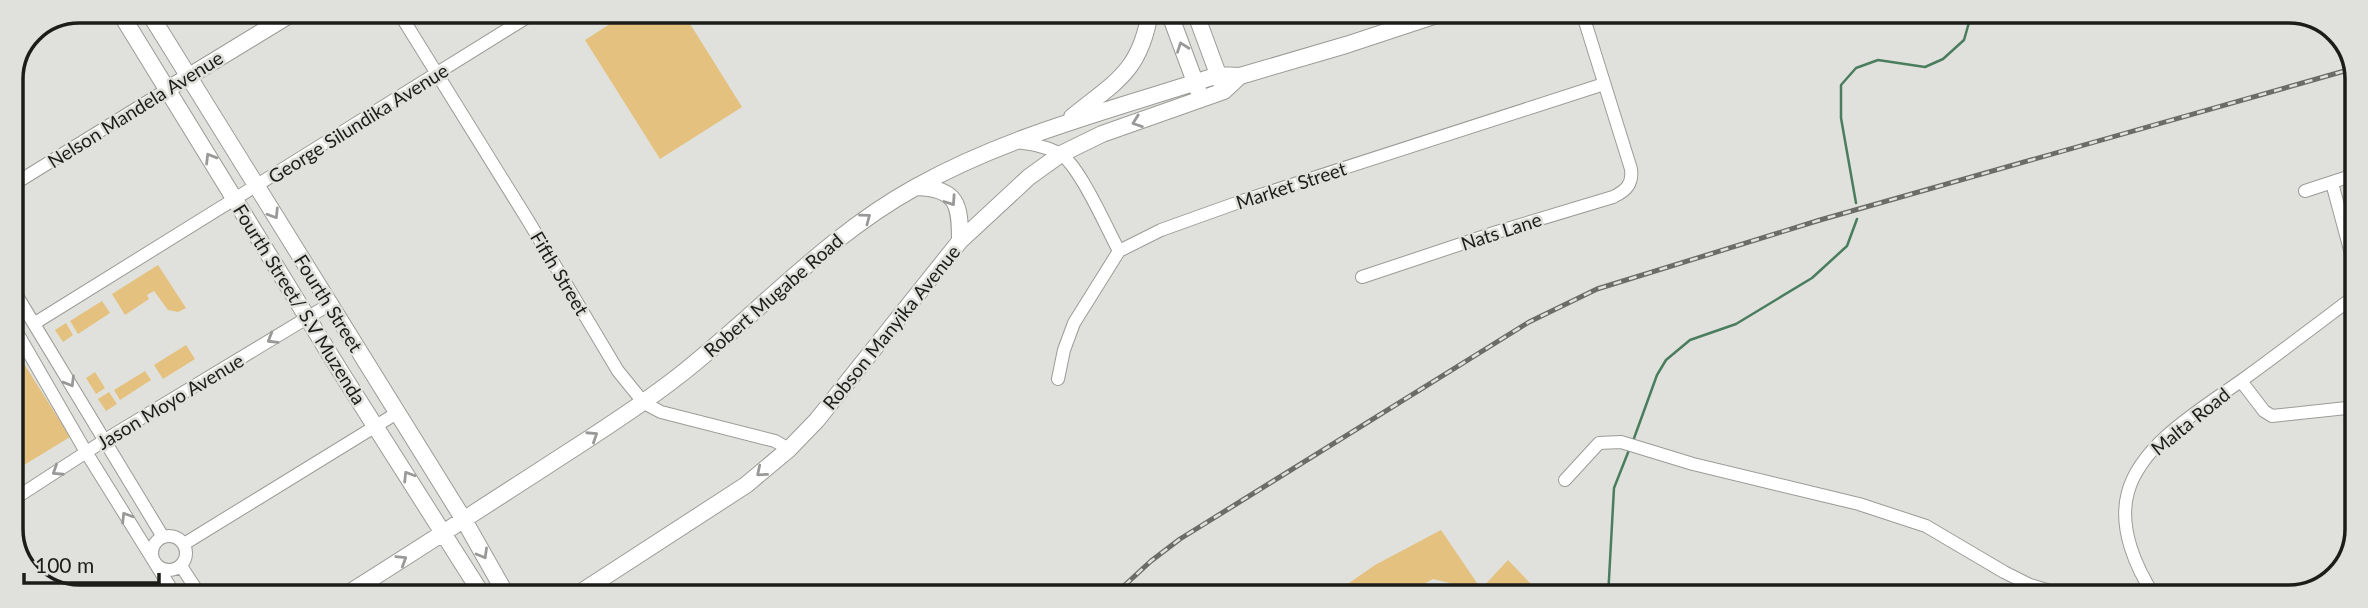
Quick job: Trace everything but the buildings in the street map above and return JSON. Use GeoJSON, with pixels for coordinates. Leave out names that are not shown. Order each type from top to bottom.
{"type":"FeatureCollection","features":[{"type":"Feature","properties":{"kind":"main road","name":"Fourth Street/ S.V Muzenda"},"geometry":{"type":"LineString","coordinates":[[126,23],[476,585]]}},
{"type":"Feature","properties":{"kind":"main road","name":"Fourth Street"},"geometry":{"type":"LineString","coordinates":[[156,23],[464,520],[501,585]]}},
{"type":"Feature","properties":{"kind":"main road","name":"Nelson Mandela Avenue"},"geometry":{"type":"LineString","coordinates":[[168,89],[276,23]]}},
{"type":"Feature","properties":{"kind":"main road"},"geometry":{"type":"LineString","coordinates":[[1065,122],[1127,73],[1138,57],[1147,23]]}},
{"type":"Feature","properties":{"kind":"main road"},"geometry":{"type":"LineString","coordinates":[[1173,23],[1201,99]]}},
{"type":"Feature","properties":{"kind":"main road"},"geometry":{"type":"LineString","coordinates":[[1199,23],[1221,83]]}},
{"type":"Feature","properties":{"kind":"main road","name":"Robert Mugabe Road"},"geometry":{"type":"LineString","coordinates":[[361,585],[644,403],[680,376],[817,254],[873,212],[915,187],[964,162],[1065,122],[1195,83],[1221,83],[1346,46],[1412,23]]}},
{"type":"Feature","properties":{"kind":"main road","name":"Robson Manyika Avenue"},"geometry":{"type":"LineString","coordinates":[[592,585],[746,485],[789,449],[817,420],[960,241],[1011,191],[1061,154],[1102,134],[1201,99],[1221,83]]}},
{"type":"Feature","properties":{"kind":"main road"},"geometry":{"type":"LineString","coordinates":[[915,187],[943,190],[950,196],[959,212],[960,241]]}},
{"type":"Feature","properties":{"kind":"street","name":"Fifth Street"},"geometry":{"type":"LineString","coordinates":[[405,23],[618,371],[644,403],[661,412],[775,441],[789,449]]}},
{"type":"Feature","properties":{"kind":"street","name":"George Silundika Avenue"},"geometry":{"type":"LineString","coordinates":[[35,323],[517,23]]}},
{"type":"Feature","properties":{"kind":"street"},"geometry":{"type":"LineString","coordinates":[[1585,23],[1604,84]]}},
{"type":"Feature","properties":{"kind":"street","name":"Nats Lane"},"geometry":{"type":"LineString","coordinates":[[1362,277],[1613,197],[1626,190],[1632,178],[1604,84]]}},
{"type":"Feature","properties":{"kind":"street","name":"Market Street"},"geometry":{"type":"LineString","coordinates":[[1119,251],[1161,230],[1241,201],[1604,84]]}},
{"type":"Feature","properties":{"kind":"street","name":"Nelson Mandela Avenue"},"geometry":{"type":"LineString","coordinates":[[23,179],[168,89]]}},
{"type":"Feature","properties":{"kind":"street"},"geometry":{"type":"LineString","coordinates":[[1016,142],[1038,145],[1061,154],[1079,175],[1119,251],[1074,323],[1064,350],[1058,379]]}},
{"type":"Feature","properties":{"kind":"street"},"geometry":{"type":"LineString","coordinates":[[2305,191],[2345,178]]}},
{"type":"Feature","properties":{"kind":"street"},"geometry":{"type":"LineString","coordinates":[[2332,183],[2345,231]]}},
{"type":"Feature","properties":{"kind":"street","name":"Malta Road"},"geometry":{"type":"LineString","coordinates":[[2149,585],[2134,558],[2125,522],[2127,493],[2134,474],[2155,448],[2195,413],[2345,303]]}},
{"type":"Feature","properties":{"kind":"street"},"geometry":{"type":"LineString","coordinates":[[23,304],[163,537]]}},
{"type":"Feature","properties":{"kind":"street","name":"Jason Moyo Avenue"},"geometry":{"type":"LineString","coordinates":[[23,493],[105,440],[330,304]]}},
{"type":"Feature","properties":{"kind":"street"},"geometry":{"type":"LineString","coordinates":[[23,343],[86,452],[169,585]]}},
{"type":"Feature","properties":{"kind":"street"},"geometry":{"type":"LineString","coordinates":[[2241,380],[2264,411],[2273,416],[2345,408]]}},
{"type":"Feature","properties":{"kind":"street"},"geometry":{"type":"LineString","coordinates":[[184,544],[397,413]]}},
{"type":"Feature","properties":{"kind":"street"},"geometry":{"type":"LineString","coordinates":[[1564,480],[1599,443],[1621,442],[1693,464],[1859,504],[1926,526],[2030,585]]}},
{"type":"Feature","properties":{"kind":"street"},"geometry":{"type":"LineString","coordinates":[[163,537],[174,537],[184,544],[187,555],[181,566],[164,570],[155,563],[152,551],[154,545],[163,537]]}},
{"type":"Feature","properties":{"kind":"street"},"geometry":{"type":"LineString","coordinates":[[181,566],[193,585]]}},
{"type":"Feature","properties":{"kind":"shaded area"},"geometry":{"type":"Polygon","coordinates":[[[611,23],[690,23],[742,107],[660,159],[585,40],[611,23]]]}},
{"type":"Feature","properties":{"kind":"shaded area"},"geometry":{"type":"Polygon","coordinates":[[[158,265],[186,308],[178,312],[168,310],[154,291],[147,295],[149,299],[125,315],[112,294],[158,265]]]}},
{"type":"Feature","properties":{"kind":"shaded area"},"geometry":{"type":"Polygon","coordinates":[[[102,301],[110,313],[78,334],[70,321],[102,301]]]}},
{"type":"Feature","properties":{"kind":"shaded area"},"geometry":{"type":"Polygon","coordinates":[[[66,323],[73,335],[63,342],[55,330],[66,323]]]}},
{"type":"Feature","properties":{"kind":"shaded area"},"geometry":{"type":"Polygon","coordinates":[[[186,345],[195,359],[163,379],[154,365],[186,345]]]}},
{"type":"Feature","properties":{"kind":"shaded area"},"geometry":{"type":"Polygon","coordinates":[[[23,362],[70,437],[23,466],[23,362]]]}},
{"type":"Feature","properties":{"kind":"shaded area"},"geometry":{"type":"Polygon","coordinates":[[[145,371],[151,380],[120,400],[114,390],[145,371]]]}},
{"type":"Feature","properties":{"kind":"shaded area"},"geometry":{"type":"Polygon","coordinates":[[[95,372],[105,388],[96,394],[86,378],[95,372]]]}},
{"type":"Feature","properties":{"kind":"shaded area"},"geometry":{"type":"Polygon","coordinates":[[[109,392],[117,404],[106,411],[98,399],[109,392]]]}},
{"type":"Feature","properties":{"kind":"shaded area"},"geometry":{"type":"Polygon","coordinates":[[[1441,530],[1478,585],[1455,585],[1433,579],[1422,585],[1346,585],[1375,565],[1441,530]]]}},
{"type":"Feature","properties":{"kind":"shaded area"},"geometry":{"type":"Polygon","coordinates":[[[1508,560],[1532,585],[1485,585],[1508,560]]]}},
{"type":"Feature","properties":{"kind":"waterway"},"geometry":{"type":"LineString","coordinates":[[1856,203],[1841,118],[1841,85],[1856,68],[1878,60],[1925,67],[1943,59],[1964,40],[1969,23]]}},
{"type":"Feature","properties":{"kind":"waterway"},"geometry":{"type":"LineString","coordinates":[[1633,441],[1657,375],[1666,360],[1690,340],[1736,324],[1812,278],[1847,246],[1857,219]]}},
{"type":"Feature","properties":{"kind":"waterway"},"geometry":{"type":"LineString","coordinates":[[1609,585],[1614,488],[1629,450]]}},
{"type":"Feature","properties":{"kind":"railway"},"geometry":{"type":"LineString","coordinates":[[1125,585],[1180,539],[1529,322],[1597,289],[1820,220],[2344,71]]}}]}
